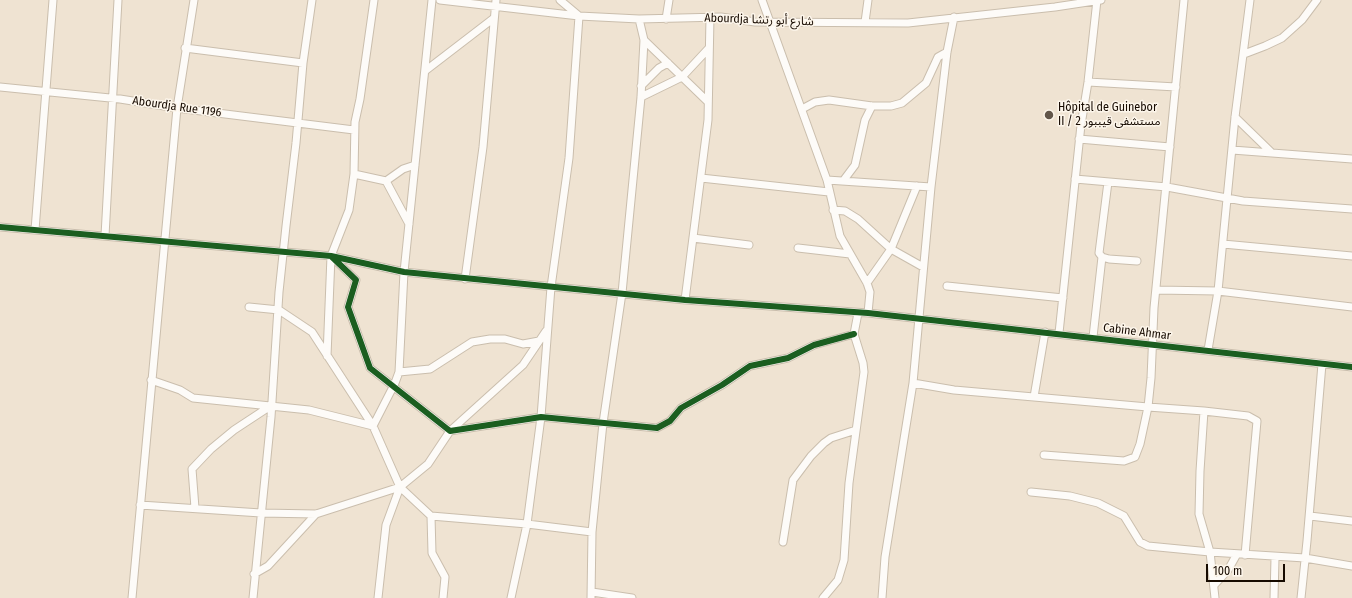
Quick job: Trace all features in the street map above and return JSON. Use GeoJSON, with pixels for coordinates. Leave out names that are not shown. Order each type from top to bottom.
{"type":"FeatureCollection","features":[{"type":"Feature","properties":{"kind":"street"},"geometry":{"type":"LineString","coordinates":[[35,230],[53,0]]}},
{"type":"Feature","properties":{"kind":"street"},"geometry":{"type":"LineString","coordinates":[[105,236],[118,0]]}},
{"type":"Feature","properties":{"kind":"street"},"geometry":{"type":"LineString","coordinates":[[132,598],[177,108],[185,48],[194,0]]}},
{"type":"Feature","properties":{"kind":"street"},"geometry":{"type":"LineString","coordinates":[[253,598],[254,574],[272,405],[283,252],[298,123],[303,63],[312,0]]}},
{"type":"Feature","properties":{"kind":"street"},"geometry":{"type":"LineString","coordinates":[[327,356],[331,256],[349,210],[354,174],[354,130],[374,0]]}},
{"type":"Feature","properties":{"kind":"street"},"geometry":{"type":"LineString","coordinates":[[372,426],[394,386],[399,372],[404,272],[432,0]]}},
{"type":"Feature","properties":{"kind":"street","name":"Abourdja شارع أبو رتشا"},"geometry":{"type":"LineString","coordinates":[[440,0],[495,4],[579,16],[639,19],[710,17],[770,22],[908,23],[1055,7],[1101,0]]}},
{"type":"Feature","properties":{"kind":"street"},"geometry":{"type":"LineString","coordinates":[[465,278],[483,147],[495,4],[490,0]]}},
{"type":"Feature","properties":{"kind":"street"},"geometry":{"type":"LineString","coordinates":[[512,598],[527,524],[541,417],[546,330],[569,158],[579,16],[560,0]]}},
{"type":"Feature","properties":{"kind":"street"},"geometry":{"type":"LineString","coordinates":[[666,19],[669,0]]}},
{"type":"Feature","properties":{"kind":"street"},"geometry":{"type":"LineString","coordinates":[[762,0],[802,108],[826,180],[840,236],[867,283],[871,298],[868,313]]}},
{"type":"Feature","properties":{"kind":"street"},"geometry":{"type":"LineString","coordinates":[[865,22],[868,0]]}},
{"type":"Feature","properties":{"kind":"street"},"geometry":{"type":"LineString","coordinates":[[1059,333],[1079,139],[1088,82],[1097,0]]}},
{"type":"Feature","properties":{"kind":"street"},"geometry":{"type":"LineString","coordinates":[[1044,454],[1124,461],[1134,457],[1140,444],[1148,407],[1156,290],[1184,0]]}},
{"type":"Feature","properties":{"kind":"street"},"geometry":{"type":"LineString","coordinates":[[1208,350],[1218,290],[1235,117],[1250,0]]}},
{"type":"Feature","properties":{"kind":"street"},"geometry":{"type":"LineString","coordinates":[[1244,54],[1282,38],[1302,20],[1317,0]]}},
{"type":"Feature","properties":{"kind":"street"},"geometry":{"type":"LineString","coordinates":[[684,300],[708,120],[707,101],[710,17]]}},
{"type":"Feature","properties":{"kind":"street"},"geometry":{"type":"LineString","coordinates":[[882,598],[886,550],[913,383],[931,187],[947,52],[954,17]]}},
{"type":"Feature","properties":{"kind":"street"},"geometry":{"type":"LineString","coordinates":[[425,71],[494,18]]}},
{"type":"Feature","properties":{"kind":"street"},"geometry":{"type":"LineString","coordinates":[[632,598],[591,595],[592,532],[603,423],[622,293],[641,97],[644,40],[639,19]]}},
{"type":"Feature","properties":{"kind":"street"},"geometry":{"type":"LineString","coordinates":[[644,40],[707,101]]}},
{"type":"Feature","properties":{"kind":"street"},"geometry":{"type":"LineString","coordinates":[[185,48],[303,63]]}},
{"type":"Feature","properties":{"kind":"street"},"geometry":{"type":"LineString","coordinates":[[641,97],[682,77],[709,48]]}},
{"type":"Feature","properties":{"kind":"street"},"geometry":{"type":"LineString","coordinates":[[802,108],[815,102],[829,100],[872,106],[891,106],[902,103],[926,83],[938,57],[947,52]]}},
{"type":"Feature","properties":{"kind":"street"},"geometry":{"type":"LineString","coordinates":[[641,86],[660,68],[668,63]]}},
{"type":"Feature","properties":{"kind":"street"},"geometry":{"type":"LineString","coordinates":[[1088,82],[1176,87]]}},
{"type":"Feature","properties":{"kind":"street","name":"Abourdja Rue 1196"},"geometry":{"type":"LineString","coordinates":[[0,87],[113,99],[354,130]]}},
{"type":"Feature","properties":{"kind":"street"},"geometry":{"type":"LineString","coordinates":[[843,181],[855,165],[865,120],[872,106]]}},
{"type":"Feature","properties":{"kind":"street"},"geometry":{"type":"LineString","coordinates":[[1235,117],[1272,153]]}},
{"type":"Feature","properties":{"kind":"street"},"geometry":{"type":"LineString","coordinates":[[1079,139],[1170,147]]}},
{"type":"Feature","properties":{"kind":"street"},"geometry":{"type":"LineString","coordinates":[[1232,150],[1352,159]]}},
{"type":"Feature","properties":{"kind":"street"},"geometry":{"type":"LineString","coordinates":[[386,182],[403,169],[415,165]]}},
{"type":"Feature","properties":{"kind":"street"},"geometry":{"type":"LineString","coordinates":[[354,174],[386,182],[409,224]]}},
{"type":"Feature","properties":{"kind":"street"},"geometry":{"type":"LineString","coordinates":[[701,178],[829,192]]}},
{"type":"Feature","properties":{"kind":"street"},"geometry":{"type":"LineString","coordinates":[[1075,179],[1167,187],[1227,198],[1310,208],[1352,209]]}},
{"type":"Feature","properties":{"kind":"street"},"geometry":{"type":"LineString","coordinates":[[826,180],[931,187]]}},
{"type":"Feature","properties":{"kind":"street"},"geometry":{"type":"LineString","coordinates":[[1094,337],[1102,258],[1099,253],[1108,182]]}},
{"type":"Feature","properties":{"kind":"street"},"geometry":{"type":"LineString","coordinates":[[867,283],[891,249],[917,186]]}},
{"type":"Feature","properties":{"kind":"street"},"geometry":{"type":"LineString","coordinates":[[833,210],[845,211],[858,219],[891,249],[923,267]]}},
{"type":"Feature","properties":{"kind":"street","name":"Cabine Ahmar"},"geometry":{"type":"LineString","coordinates":[[0,227],[164,240],[331,256],[404,272],[684,300],[868,313],[1059,333],[1152,345],[1352,367]]}},
{"type":"Feature","properties":{"kind":"street"},"geometry":{"type":"LineString","coordinates":[[693,238],[749,245]]}},
{"type":"Feature","properties":{"kind":"street"},"geometry":{"type":"LineString","coordinates":[[1222,244],[1352,256]]}},
{"type":"Feature","properties":{"kind":"street"},"geometry":{"type":"LineString","coordinates":[[798,248],[850,254]]}},
{"type":"Feature","properties":{"kind":"street"},"geometry":{"type":"LineString","coordinates":[[331,256],[356,280],[348,307],[370,368],[450,431],[541,417],[657,428],[670,421],[682,408],[722,385],[750,366],[788,358],[814,346],[854,334]]}},
{"type":"Feature","properties":{"kind":"street"},"geometry":{"type":"LineString","coordinates":[[1102,258],[1137,261]]}},
{"type":"Feature","properties":{"kind":"street"},"geometry":{"type":"LineString","coordinates":[[947,286],[1063,298]]}},
{"type":"Feature","properties":{"kind":"street"},"geometry":{"type":"LineString","coordinates":[[1156,290],[1218,290],[1352,307]]}},
{"type":"Feature","properties":{"kind":"street"},"geometry":{"type":"LineString","coordinates":[[249,307],[279,310],[312,332],[372,426],[400,487],[431,516],[527,524],[592,532]]}},
{"type":"Feature","properties":{"kind":"street"},"geometry":{"type":"LineString","coordinates":[[823,598],[838,580],[844,560],[849,482],[864,372],[864,363],[854,334],[858,313]]}},
{"type":"Feature","properties":{"kind":"street"},"geometry":{"type":"LineString","coordinates":[[140,505],[261,513],[316,514],[400,487],[428,464],[450,431],[523,365],[546,330]]}},
{"type":"Feature","properties":{"kind":"street"},"geometry":{"type":"LineString","coordinates":[[1034,397],[1045,332]]}},
{"type":"Feature","properties":{"kind":"street"},"geometry":{"type":"LineString","coordinates":[[399,372],[430,369],[472,342],[490,339],[505,339],[523,344],[539,341]]}},
{"type":"Feature","properties":{"kind":"street"},"geometry":{"type":"LineString","coordinates":[[1301,598],[1310,516],[1322,364]]}},
{"type":"Feature","properties":{"kind":"street"},"geometry":{"type":"LineString","coordinates":[[151,380],[180,390],[193,398],[309,410],[372,426]]}},
{"type":"Feature","properties":{"kind":"street"},"geometry":{"type":"LineString","coordinates":[[913,383],[954,390],[1204,411],[1248,416],[1256,421],[1241,554],[1215,584]]}},
{"type":"Feature","properties":{"kind":"street"},"geometry":{"type":"LineString","coordinates":[[196,508],[192,469],[211,449],[234,430],[272,405]]}},
{"type":"Feature","properties":{"kind":"street"},"geometry":{"type":"LineString","coordinates":[[1204,411],[1199,514],[1210,552],[1215,584],[1215,598]]}},
{"type":"Feature","properties":{"kind":"street"},"geometry":{"type":"LineString","coordinates":[[783,542],[793,480],[811,456],[824,443],[831,438],[856,430]]}},
{"type":"Feature","properties":{"kind":"street"},"geometry":{"type":"LineString","coordinates":[[378,598],[386,525],[400,487]]}},
{"type":"Feature","properties":{"kind":"street"},"geometry":{"type":"LineString","coordinates":[[1031,492],[1070,496],[1098,503],[1124,516],[1136,536],[1144,545],[1210,552],[1305,558],[1352,566]]}},
{"type":"Feature","properties":{"kind":"street"},"geometry":{"type":"LineString","coordinates":[[254,574],[268,566],[316,514]]}},
{"type":"Feature","properties":{"kind":"street"},"geometry":{"type":"LineString","coordinates":[[431,516],[432,553],[445,577],[443,598]]}},
{"type":"Feature","properties":{"kind":"street"},"geometry":{"type":"LineString","coordinates":[[1310,516],[1352,521]]}},
{"type":"Feature","properties":{"kind":"street"},"geometry":{"type":"LineString","coordinates":[[1274,598],[1275,558]]}},
{"type":"Feature","properties":{"kind":"cycle path"},"geometry":{"type":"LineString","coordinates":[[0,227],[331,256],[356,280],[348,307],[370,368],[450,431],[541,417],[657,428],[670,421],[681,408],[722,385],[750,366],[788,358],[814,345],[854,334]]}},
{"type":"Feature","properties":{"kind":"cycle path"},"geometry":{"type":"LineString","coordinates":[[331,256],[404,272],[685,300],[868,313],[1352,367]]}},
{"type":"Feature","properties":{"kind":"place","name":"Hôpital de Guinebor II / مستشفى قيببور 2"},"geometry":{"type":"Point","coordinates":[1049,115]}}]}
